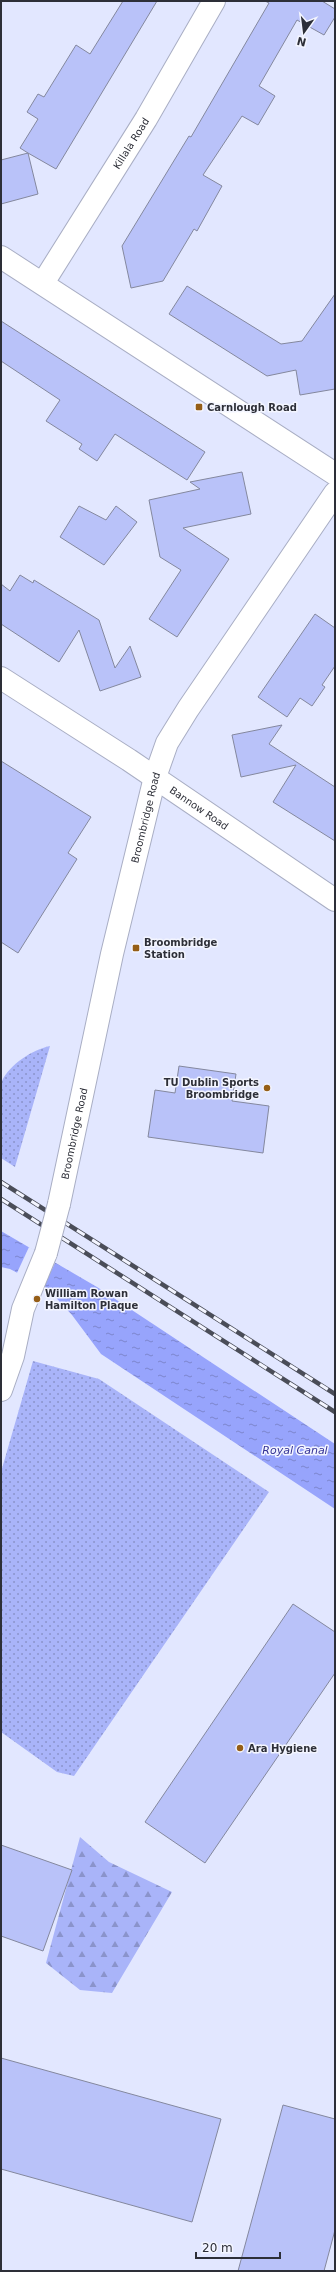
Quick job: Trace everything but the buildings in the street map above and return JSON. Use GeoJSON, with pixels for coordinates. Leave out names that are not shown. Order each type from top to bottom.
{"type":"FeatureCollection","features":[{"type":"Feature","properties":{"kind":"street","name":"Killala Road"},"geometry":{"type":"LineString","coordinates":[[43,283],[146,119],[214,1]]}},
{"type":"Feature","properties":{"kind":"street"},"geometry":{"type":"LineString","coordinates":[[1,257],[335,474]]}},
{"type":"Feature","properties":{"kind":"street","name":"Broombridge Road"},"geometry":{"type":"LineString","coordinates":[[1,1390],[15,1351],[23,1309],[46,1253],[61,1196],[103,993],[155,777],[167,743],[188,709],[335,493]]}},
{"type":"Feature","properties":{"kind":"street","name":"Bannow Road"},"geometry":{"type":"LineString","coordinates":[[1,678],[155,777],[335,900]]}},
{"type":"Feature","properties":{"kind":"green space"},"geometry":{"type":"Polygon","coordinates":[[[50,1046],[15,1167],[1,1158],[2,1081],[10,1069],[22,1059],[29,1054],[50,1046]]]}},
{"type":"Feature","properties":{"kind":"green space"},"geometry":{"type":"Polygon","coordinates":[[[33,1361],[99,1379],[269,1492],[74,1776],[57,1772],[1,1732],[1,1472],[33,1361]]]}},
{"type":"Feature","properties":{"kind":"green space"},"geometry":{"type":"Polygon","coordinates":[[[80,1837],[109,1862],[172,1892],[112,1993],[80,1990],[46,1963],[80,1837]]]}},
{"type":"Feature","properties":{"kind":"water","name":"Royal Canal"},"geometry":{"type":"Polygon","coordinates":[[[1,1231],[97,1287],[335,1444],[335,1509],[101,1354],[72,1315],[48,1289],[10,1269],[1,1267],[1,1231]]]}},
{"type":"Feature","properties":{"kind":"pier"},"geometry":{"type":"Polygon","coordinates":[[[29,1247],[56,1261],[42,1289],[16,1275],[29,1247]]]}},
{"type":"Feature","properties":{"kind":"railway"},"geometry":{"type":"LineString","coordinates":[[1,1182],[335,1394]]}},
{"type":"Feature","properties":{"kind":"railway"},"geometry":{"type":"LineString","coordinates":[[1,1199],[335,1412]]}},
{"type":"Feature","properties":{"kind":"place","name":"Carnlough Road"},"geometry":{"type":"Point","coordinates":[199,407]}},
{"type":"Feature","properties":{"kind":"place","name":"Broombridge Station"},"geometry":{"type":"Point","coordinates":[136,948]}},
{"type":"Feature","properties":{"kind":"place","name":"TU Dublin Sports Broombridge"},"geometry":{"type":"Point","coordinates":[267,1088]}},
{"type":"Feature","properties":{"kind":"place","name":"William Rowan Hamilton Plaque"},"geometry":{"type":"Point","coordinates":[37,1299]}},
{"type":"Feature","properties":{"kind":"place","name":"Ara Hygiene"},"geometry":{"type":"Point","coordinates":[240,1748]}}]}
